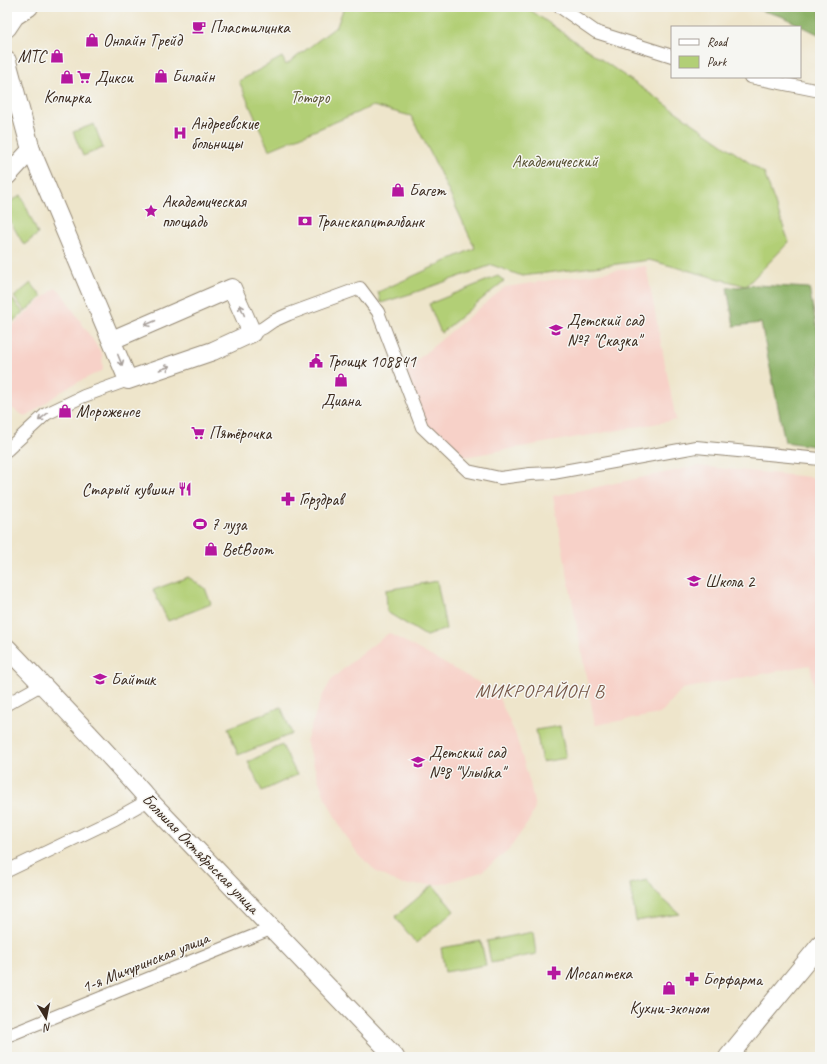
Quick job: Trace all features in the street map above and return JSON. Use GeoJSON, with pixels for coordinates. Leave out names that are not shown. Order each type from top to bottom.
{"type":"FeatureCollection","features":[{"type":"Feature","properties":{"kind":"main road"},"geometry":{"type":"LineString","coordinates":[[7,27],[15,16],[28,7]]}},
{"type":"Feature","properties":{"kind":"main road"},"geometry":{"type":"LineString","coordinates":[[7,60],[31,150],[128,380],[213,351],[252,333],[232,288],[112,340]]}},
{"type":"Feature","properties":{"kind":"main road"},"geometry":{"type":"LineString","coordinates":[[7,176],[31,150]]}},
{"type":"Feature","properties":{"kind":"main road","name":"Большая Октябрьская улица"},"geometry":{"type":"LineString","coordinates":[[7,648],[112,757],[149,800],[395,1057]]}},
{"type":"Feature","properties":{"kind":"main road"},"geometry":{"type":"LineString","coordinates":[[728,1057],[820,945]]}},
{"type":"Feature","properties":{"kind":"street"},"geometry":{"type":"LineString","coordinates":[[560,7],[596,32],[671,56]]}},
{"type":"Feature","properties":{"kind":"street"},"geometry":{"type":"LineString","coordinates":[[755,78],[820,91]]}},
{"type":"Feature","properties":{"kind":"street"},"geometry":{"type":"LineString","coordinates":[[252,333],[289,314],[360,288],[378,312],[422,427],[468,471],[500,478],[553,473],[696,447],[820,460]]}},
{"type":"Feature","properties":{"kind":"street"},"geometry":{"type":"LineString","coordinates":[[7,450],[46,414],[128,380]]}},
{"type":"Feature","properties":{"kind":"street"},"geometry":{"type":"LineString","coordinates":[[7,704],[42,685]]}},
{"type":"Feature","properties":{"kind":"street"},"geometry":{"type":"LineString","coordinates":[[7,872],[115,819],[149,800]]}},
{"type":"Feature","properties":{"kind":"street","name":"1-я Мичуринская улица"},"geometry":{"type":"LineString","coordinates":[[7,1036],[273,928]]}},
{"type":"Feature","properties":{"kind":"shaded area","name":"Детский сад №7 \"Сказка\""},"geometry":{"type":"Polygon","coordinates":[[[646,266],[676,420],[464,457],[421,420],[401,373],[505,287],[646,266]]]}},
{"type":"Feature","properties":{"kind":"shaded area"},"geometry":{"type":"Polygon","coordinates":[[[55,288],[61,292],[102,354],[103,370],[66,388],[26,417],[7,405],[7,330],[55,288]]]}},
{"type":"Feature","properties":{"kind":"shaded area","name":"Школа 2"},"geometry":{"type":"Polygon","coordinates":[[[697,466],[820,478],[820,717],[810,665],[682,689],[660,714],[595,725],[553,496],[697,466]]]}},
{"type":"Feature","properties":{"kind":"shaded area","name":"Детский сад №8 \"Улыбка\""},"geometry":{"type":"Polygon","coordinates":[[[389,633],[496,692],[515,733],[530,783],[535,808],[529,821],[508,851],[481,872],[442,884],[403,885],[377,872],[358,854],[342,830],[323,793],[306,741],[321,698],[332,679],[361,654],[389,633]]]}},
{"type":"Feature","properties":{"kind":"green space","name":"Академический"},"geometry":{"type":"Polygon","coordinates":[[[344,7],[526,7],[764,173],[789,242],[746,286],[649,260],[522,276],[492,265],[381,303],[378,292],[475,248],[433,158],[411,116],[373,106],[269,150],[239,81],[282,57],[286,65],[337,26],[344,7]]]}},
{"type":"Feature","properties":{"kind":"green space"},"geometry":{"type":"Polygon","coordinates":[[[749,7],[820,7],[820,35],[781,16],[749,7]]]}},
{"type":"Feature","properties":{"kind":"green space"},"geometry":{"type":"Polygon","coordinates":[[[94,124],[103,148],[83,156],[73,132],[94,124]]]}},
{"type":"Feature","properties":{"kind":"green space"},"geometry":{"type":"Polygon","coordinates":[[[21,195],[38,234],[24,245],[7,216],[7,204],[21,195]]]}},
{"type":"Feature","properties":{"kind":"green space"},"geometry":{"type":"Polygon","coordinates":[[[498,276],[504,281],[441,333],[429,304],[498,276]]]}},
{"type":"Feature","properties":{"kind":"green space"},"geometry":{"type":"Polygon","coordinates":[[[31,283],[42,297],[25,311],[14,297],[31,283]]]}},
{"type":"Feature","properties":{"kind":"green space"},"geometry":{"type":"Polygon","coordinates":[[[756,285],[809,288],[820,343],[820,447],[785,442],[761,323],[734,326],[727,288],[756,285]]]}},
{"type":"Feature","properties":{"kind":"green space"},"geometry":{"type":"Polygon","coordinates":[[[12,299],[23,312],[9,325],[7,323],[7,304],[12,299]]]}},
{"type":"Feature","properties":{"kind":"green space"},"geometry":{"type":"Polygon","coordinates":[[[188,577],[205,588],[211,604],[168,621],[153,590],[188,577]]]}},
{"type":"Feature","properties":{"kind":"green space"},"geometry":{"type":"Polygon","coordinates":[[[437,581],[446,629],[426,636],[387,612],[386,590],[437,581]]]}},
{"type":"Feature","properties":{"kind":"green space"},"geometry":{"type":"Polygon","coordinates":[[[281,707],[292,734],[238,755],[228,728],[281,707]]]}},
{"type":"Feature","properties":{"kind":"green space"},"geometry":{"type":"Polygon","coordinates":[[[560,726],[566,758],[542,762],[536,730],[560,726]]]}},
{"type":"Feature","properties":{"kind":"green space"},"geometry":{"type":"Polygon","coordinates":[[[282,745],[297,775],[262,791],[248,762],[282,745]]]}},
{"type":"Feature","properties":{"kind":"green space"},"geometry":{"type":"Polygon","coordinates":[[[647,880],[656,893],[680,914],[636,921],[630,884],[647,880]]]}},
{"type":"Feature","properties":{"kind":"green space"},"geometry":{"type":"Polygon","coordinates":[[[433,885],[454,911],[416,943],[395,917],[433,885]]]}},
{"type":"Feature","properties":{"kind":"green space"},"geometry":{"type":"Polygon","coordinates":[[[533,932],[536,954],[491,963],[487,941],[533,932]]]}},
{"type":"Feature","properties":{"kind":"green space"},"geometry":{"type":"Polygon","coordinates":[[[481,941],[486,965],[445,972],[441,948],[481,941]]]}},
{"type":"Feature","properties":{"kind":"place","name":"Пластилинка"},"geometry":{"type":"Point","coordinates":[199,27]}},
{"type":"Feature","properties":{"kind":"place","name":"Онлайн Трейд"},"geometry":{"type":"Point","coordinates":[92,40]}},
{"type":"Feature","properties":{"kind":"place","name":"МТС"},"geometry":{"type":"Point","coordinates":[57,56]}},
{"type":"Feature","properties":{"kind":"place","name":"Билайн"},"geometry":{"type":"Point","coordinates":[161,76]}},
{"type":"Feature","properties":{"kind":"place","name":"Копирка"},"geometry":{"type":"Point","coordinates":[67,77]}},
{"type":"Feature","properties":{"kind":"place","name":"Дикси"},"geometry":{"type":"Point","coordinates":[84,77]}},
{"type":"Feature","properties":{"kind":"place","name":"Андреевские больницы"},"geometry":{"type":"Point","coordinates":[180,133]}},
{"type":"Feature","properties":{"kind":"place","name":"Багет"},"geometry":{"type":"Point","coordinates":[398,190]}},
{"type":"Feature","properties":{"kind":"place","name":"Академическая площадь"},"geometry":{"type":"Point","coordinates":[151,211]}},
{"type":"Feature","properties":{"kind":"place","name":"Транскапиталбанк"},"geometry":{"type":"Point","coordinates":[305,221]}},
{"type":"Feature","properties":{"kind":"place","name":"Детский сад №7 \"Сказка\""},"geometry":{"type":"Point","coordinates":[556,330]}},
{"type":"Feature","properties":{"kind":"place","name":"Троицк 108841"},"geometry":{"type":"Point","coordinates":[316,361]}},
{"type":"Feature","properties":{"kind":"place","name":"Диана"},"geometry":{"type":"Point","coordinates":[341,380]}},
{"type":"Feature","properties":{"kind":"place","name":"Мороженое"},"geometry":{"type":"Point","coordinates":[65,411]}},
{"type":"Feature","properties":{"kind":"place","name":"Пятёрочка"},"geometry":{"type":"Point","coordinates":[198,433]}},
{"type":"Feature","properties":{"kind":"place","name":"Старый кувшин"},"geometry":{"type":"Point","coordinates":[185,489]}},
{"type":"Feature","properties":{"kind":"place","name":"Горздрав"},"geometry":{"type":"Point","coordinates":[288,499]}},
{"type":"Feature","properties":{"kind":"place","name":"7 луза"},"geometry":{"type":"Point","coordinates":[200,524]}},
{"type":"Feature","properties":{"kind":"place","name":"BetBoom"},"geometry":{"type":"Point","coordinates":[211,549]}},
{"type":"Feature","properties":{"kind":"place","name":"Школа 2"},"geometry":{"type":"Point","coordinates":[694,581]}},
{"type":"Feature","properties":{"kind":"place","name":"Байтик"},"geometry":{"type":"Point","coordinates":[100,679]}},
{"type":"Feature","properties":{"kind":"place","name":"Детский сад №8 \"Улыбка\""},"geometry":{"type":"Point","coordinates":[418,762]}},
{"type":"Feature","properties":{"kind":"place","name":"Мосаптека"},"geometry":{"type":"Point","coordinates":[554,973]}},
{"type":"Feature","properties":{"kind":"place","name":"Борфарма"},"geometry":{"type":"Point","coordinates":[692,979]}},
{"type":"Feature","properties":{"kind":"place","name":"Кухни-эконом"},"geometry":{"type":"Point","coordinates":[669,988]}},
{"type":"Feature","properties":{"kind":"district","name":"МИКРОРАЙОН В"},"geometry":{"type":"Point","coordinates":[540,690]}},
{"type":"Feature","properties":{"kind":"park label","name":"Тоторо"},"geometry":{"type":"Point","coordinates":[310,97]}}]}
